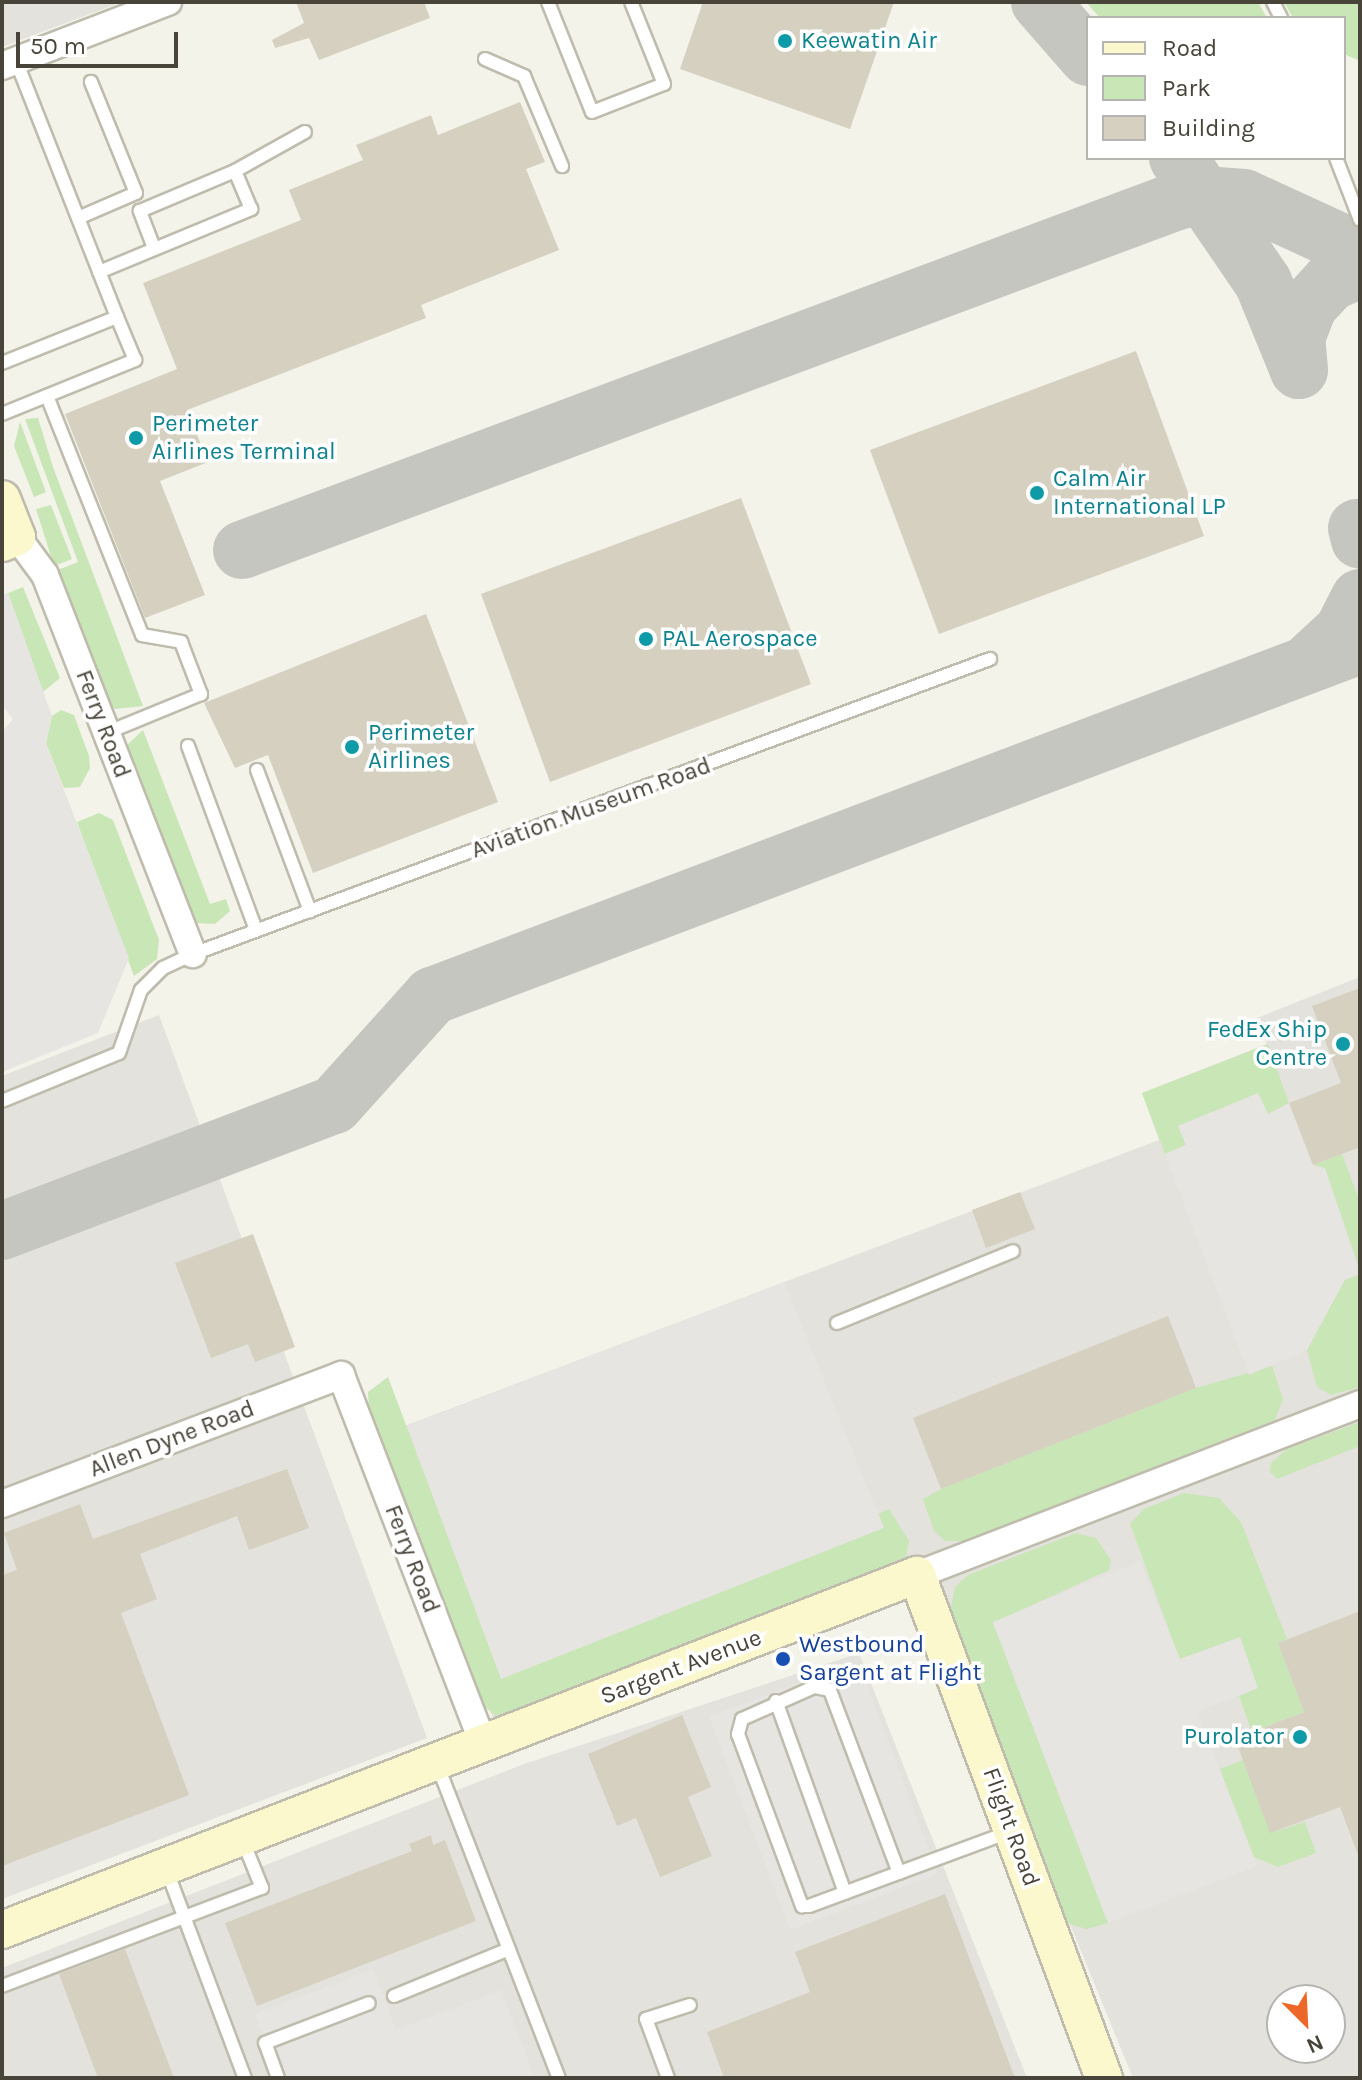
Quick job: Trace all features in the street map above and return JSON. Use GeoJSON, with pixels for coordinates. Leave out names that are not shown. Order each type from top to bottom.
{"type":"FeatureCollection","features":[{"type":"Feature","properties":{"kind":"street"},"geometry":{"type":"LineString","coordinates":[[9,63],[168,2]]}},
{"type":"Feature","properties":{"kind":"street","name":"Ferry Road"},"geometry":{"type":"LineString","coordinates":[[2,499],[10,540],[45,575],[193,954]]}},
{"type":"Feature","properties":{"kind":"street","name":"Ferry Road"},"geometry":{"type":"LineString","coordinates":[[341,1375],[483,1743]]}},
{"type":"Feature","properties":{"kind":"street","name":"Allen Dyne Road"},"geometry":{"type":"LineString","coordinates":[[2,1504],[341,1375]]}},
{"type":"Feature","properties":{"kind":"street","name":"Sargent Avenue"},"geometry":{"type":"LineString","coordinates":[[2,1930],[1360,1404]]}},
{"type":"Feature","properties":{"kind":"street","name":"Flight Road"},"geometry":{"type":"LineString","coordinates":[[917,1575],[1104,2078]]}},
{"type":"Feature","properties":{"kind":"lane"},"geometry":{"type":"LineString","coordinates":[[548,2],[592,112],[664,84],[631,2]]}},
{"type":"Feature","properties":{"kind":"lane"},"geometry":{"type":"LineString","coordinates":[[485,59],[524,76],[562,166]]}},
{"type":"Feature","properties":{"kind":"lane"},"geometry":{"type":"LineString","coordinates":[[2,414],[135,360],[41,123],[9,63]]}},
{"type":"Feature","properties":{"kind":"lane"},"geometry":{"type":"LineString","coordinates":[[78,218],[136,193],[91,82]]}},
{"type":"Feature","properties":{"kind":"lane"},"geometry":{"type":"LineString","coordinates":[[154,248],[140,211],[235,171],[305,132]]}},
{"type":"Feature","properties":{"kind":"lane"},"geometry":{"type":"LineString","coordinates":[[1337,160],[1360,220]]}},
{"type":"Feature","properties":{"kind":"lane"},"geometry":{"type":"LineString","coordinates":[[99,272],[251,209],[235,171]]}},
{"type":"Feature","properties":{"kind":"lane"},"geometry":{"type":"LineString","coordinates":[[2,363],[117,317]]}},
{"type":"Feature","properties":{"kind":"lane"},"geometry":{"type":"LineString","coordinates":[[47,396],[142,635],[181,642],[201,694],[106,733]]}},
{"type":"Feature","properties":{"kind":"lane","name":"Aviation Museum Road"},"geometry":{"type":"LineString","coordinates":[[2,1101],[119,1053],[141,990],[163,968],[193,954],[990,659]]}},
{"type":"Feature","properties":{"kind":"lane"},"geometry":{"type":"LineString","coordinates":[[188,746],[256,930]]}},
{"type":"Feature","properties":{"kind":"lane"},"geometry":{"type":"LineString","coordinates":[[257,770],[310,911]]}},
{"type":"Feature","properties":{"kind":"lane"},"geometry":{"type":"LineString","coordinates":[[837,1323],[1013,1251]]}},
{"type":"Feature","properties":{"kind":"lane"},"geometry":{"type":"LineString","coordinates":[[899,1873],[836,1697],[823,1687],[748,1713],[738,1734],[798,1901],[809,1906],[845,1893],[899,1873],[1012,1831]]}},
{"type":"Feature","properties":{"kind":"lane"},"geometry":{"type":"LineString","coordinates":[[776,1701],[845,1893]]}},
{"type":"Feature","properties":{"kind":"lane"},"geometry":{"type":"LineString","coordinates":[[436,1762],[559,2078]]}},
{"type":"Feature","properties":{"kind":"lane"},"geometry":{"type":"LineString","coordinates":[[2,1986],[262,1888],[241,1837]]}},
{"type":"Feature","properties":{"kind":"lane"},"geometry":{"type":"LineString","coordinates":[[165,1867],[245,2078]]}},
{"type":"Feature","properties":{"kind":"lane"},"geometry":{"type":"LineString","coordinates":[[394,1996],[509,1949]]}},
{"type":"Feature","properties":{"kind":"lane"},"geometry":{"type":"LineString","coordinates":[[278,2078],[265,2043],[369,2003]]}},
{"type":"Feature","properties":{"kind":"lane"},"geometry":{"type":"LineString","coordinates":[[668,2078],[646,2019],[690,2005]]}},
{"type":"Feature","properties":{"kind":"shaded area"},"geometry":{"type":"Polygon","coordinates":[[[2,2],[122,2],[2,47],[2,2]]]}},
{"type":"Feature","properties":{"kind":"shaded area"},"geometry":{"type":"Polygon","coordinates":[[[8,593],[52,716],[46,743],[129,958],[98,1033],[2,1072],[2,732],[13,719],[2,705],[2,595],[8,593]]]}},
{"type":"Feature","properties":{"kind":"shaded area"},"geometry":{"type":"Polygon","coordinates":[[[1360,977],[1360,2078],[1133,2078],[919,1555],[495,1723],[378,1436],[1159,1140],[1142,1093],[1267,1044],[1257,1018],[1360,977]]]}},
{"type":"Feature","properties":{"kind":"shaded area"},"geometry":{"type":"Polygon","coordinates":[[[159,1015],[427,1738],[2,1899],[2,1076],[159,1015]]]}},
{"type":"Feature","properties":{"kind":"shaded area"},"geometry":{"type":"Polygon","coordinates":[[[1258,1093],[1268,1114],[1289,1103],[1313,1165],[1325,1168],[1360,1274],[1344,1280],[1307,1350],[1249,1375],[1165,1154],[1186,1145],[1178,1126],[1258,1093]]]}},
{"type":"Feature","properties":{"kind":"shaded area"},"geometry":{"type":"Polygon","coordinates":[[[784,1282],[884,1528],[501,1679],[407,1426],[784,1282]]]}},
{"type":"Feature","properties":{"kind":"shaded area"},"geometry":{"type":"Polygon","coordinates":[[[1140,1561],[1180,1659],[1240,1637],[1258,1688],[1197,1712],[1257,1866],[1108,1923],[993,1622],[1140,1561]]]}},
{"type":"Feature","properties":{"kind":"shaded area"},"geometry":{"type":"Polygon","coordinates":[[[859,1653],[1027,2078],[2,2078],[2,1968],[524,1764],[859,1653]]]}},
{"type":"Feature","properties":{"kind":"shaded area"},"geometry":{"type":"Polygon","coordinates":[[[839,1668],[846,1686],[865,1679],[938,1874],[790,1930],[709,1716],[839,1668]]]}},
{"type":"Feature","properties":{"kind":"shaded area"},"geometry":{"type":"Polygon","coordinates":[[[373,1969],[396,2030],[501,1990],[535,2078],[279,2078],[255,2014],[373,1969]]]}},
{"type":"Feature","properties":{"kind":"green space"},"geometry":{"type":"Polygon","coordinates":[[[1086,2],[1258,2],[1266,16],[1098,16],[1086,2]]]}},
{"type":"Feature","properties":{"kind":"green space"},"geometry":{"type":"Polygon","coordinates":[[[1284,2],[1360,2],[1360,61],[1346,55],[1346,16],[1292,16],[1284,2]]]}},
{"type":"Feature","properties":{"kind":"green space"},"geometry":{"type":"Polygon","coordinates":[[[38,418],[53,467],[143,706],[115,709],[103,700],[55,571],[78,562],[25,419],[38,418]]]}},
{"type":"Feature","properties":{"kind":"green space"},"geometry":{"type":"Polygon","coordinates":[[[20,422],[46,492],[34,497],[14,446],[20,422]]]}},
{"type":"Feature","properties":{"kind":"green space"},"geometry":{"type":"Polygon","coordinates":[[[51,505],[72,559],[54,566],[36,509],[51,505]]]}},
{"type":"Feature","properties":{"kind":"green space"},"geometry":{"type":"Polygon","coordinates":[[[23,587],[60,678],[43,692],[8,593],[23,587]]]}},
{"type":"Feature","properties":{"kind":"green space"},"geometry":{"type":"Polygon","coordinates":[[[61,710],[74,715],[89,756],[90,768],[80,787],[64,788],[46,743],[52,716],[61,710]]]}},
{"type":"Feature","properties":{"kind":"green space"},"geometry":{"type":"Polygon","coordinates":[[[143,730],[210,904],[226,899],[230,911],[215,924],[194,923],[125,747],[143,730]]]}},
{"type":"Feature","properties":{"kind":"green space"},"geometry":{"type":"Polygon","coordinates":[[[99,813],[113,820],[159,940],[157,959],[134,976],[77,822],[99,813]]]}},
{"type":"Feature","properties":{"kind":"green space"},"geometry":{"type":"Polygon","coordinates":[[[1268,1044],[1289,1103],[1268,1115],[1258,1094],[1179,1126],[1186,1145],[1165,1154],[1142,1093],[1268,1044]]]}},
{"type":"Feature","properties":{"kind":"green space"},"geometry":{"type":"Polygon","coordinates":[[[1342,1154],[1360,1202],[1360,1270],[1325,1169],[1313,1165],[1342,1154]]]}},
{"type":"Feature","properties":{"kind":"green space"},"geometry":{"type":"Polygon","coordinates":[[[1360,1274],[1360,1387],[1331,1395],[1317,1387],[1307,1350],[1345,1280],[1360,1274]]]}},
{"type":"Feature","properties":{"kind":"green space"},"geometry":{"type":"Polygon","coordinates":[[[1272,1366],[1283,1399],[1275,1420],[964,1541],[945,1541],[934,1531],[923,1499],[941,1489],[1196,1388],[1272,1366]]]}},
{"type":"Feature","properties":{"kind":"green space"},"geometry":{"type":"Polygon","coordinates":[[[388,1377],[501,1678],[884,1527],[878,1514],[889,1509],[909,1541],[906,1557],[509,1716],[496,1716],[476,1700],[369,1413],[368,1392],[388,1377]]]}},
{"type":"Feature","properties":{"kind":"green space"},"geometry":{"type":"Polygon","coordinates":[[[1360,1422],[1360,1446],[1277,1479],[1270,1472],[1271,1463],[1287,1449],[1360,1422]]]}},
{"type":"Feature","properties":{"kind":"green space"},"geometry":{"type":"Polygon","coordinates":[[[1184,1493],[1219,1498],[1241,1522],[1287,1639],[1278,1643],[1304,1712],[1252,1732],[1239,1696],[1258,1688],[1180,1660],[1130,1524],[1144,1509],[1184,1493]]]}},
{"type":"Feature","properties":{"kind":"green space"},"geometry":{"type":"Polygon","coordinates":[[[1076,1533],[1096,1538],[1111,1560],[1109,1570],[993,1623],[1108,1923],[1087,1929],[1069,1924],[1062,1910],[950,1614],[955,1587],[968,1575],[1076,1533]]]}},
{"type":"Feature","properties":{"kind":"green space"},"geometry":{"type":"Polygon","coordinates":[[[1243,1760],[1273,1832],[1305,1822],[1316,1853],[1278,1867],[1254,1857],[1220,1769],[1243,1760]]]}},
{"type":"Feature","properties":{"kind":"building"},"geometry":{"type":"Polygon","coordinates":[[[296,2],[424,2],[430,18],[319,60],[309,38],[275,48],[272,40],[304,23],[296,2]]]}},
{"type":"Feature","properties":{"kind":"building","name":"Keewatin Air"},"geometry":{"type":"Polygon","coordinates":[[[703,2],[894,2],[850,129],[680,69],[703,2]]]}},
{"type":"Feature","properties":{"kind":"building"},"geometry":{"type":"Polygon","coordinates":[[[520,102],[545,162],[526,169],[559,250],[421,305],[426,318],[187,410],[208,462],[160,481],[205,595],[145,618],[65,414],[177,369],[143,283],[301,220],[289,190],[363,160],[356,145],[431,115],[438,135],[520,102]]]}},
{"type":"Feature","properties":{"kind":"building","name":"Calm Air International LP"},"geometry":{"type":"Polygon","coordinates":[[[1136,351],[1204,536],[939,634],[870,450],[1136,351]]]}},
{"type":"Feature","properties":{"kind":"building","name":"PAL Aerospace"},"geometry":{"type":"Polygon","coordinates":[[[741,498],[811,684],[550,782],[481,594],[741,498]]]}},
{"type":"Feature","properties":{"kind":"building","name":"Perimeter Airlines"},"geometry":{"type":"Polygon","coordinates":[[[426,614],[498,802],[313,873],[268,755],[235,768],[204,703],[426,614]]]}},
{"type":"Feature","properties":{"kind":"building","name":"FedEx Ship Centre"},"geometry":{"type":"Polygon","coordinates":[[[1360,988],[1360,1147],[1313,1165],[1289,1103],[1341,1083],[1312,1006],[1360,988]]]}},
{"type":"Feature","properties":{"kind":"building"},"geometry":{"type":"Polygon","coordinates":[[[1020,1192],[1035,1229],[986,1248],[972,1210],[1020,1192]]]}},
{"type":"Feature","properties":{"kind":"building"},"geometry":{"type":"Polygon","coordinates":[[[253,1234],[295,1347],[255,1362],[248,1344],[211,1358],[175,1263],[253,1234]]]}},
{"type":"Feature","properties":{"kind":"building"},"geometry":{"type":"Polygon","coordinates":[[[1168,1316],[1196,1388],[941,1489],[913,1418],[1168,1316]]]}},
{"type":"Feature","properties":{"kind":"building"},"geometry":{"type":"Polygon","coordinates":[[[287,1469],[309,1528],[249,1550],[237,1516],[140,1554],[157,1599],[121,1613],[189,1795],[2,1866],[2,1575],[17,1570],[4,1533],[80,1504],[93,1539],[287,1469]]]}},
{"type":"Feature","properties":{"kind":"building","name":"Purolator"},"geometry":{"type":"Polygon","coordinates":[[[1360,1611],[1358,1855],[1340,1807],[1270,1833],[1235,1739],[1304,1712],[1278,1643],[1360,1611]]]}},
{"type":"Feature","properties":{"kind":"building"},"geometry":{"type":"Polygon","coordinates":[[[682,1715],[711,1787],[688,1797],[712,1856],[660,1877],[636,1818],[617,1826],[588,1754],[682,1715]]]}},
{"type":"Feature","properties":{"kind":"building"},"geometry":{"type":"Polygon","coordinates":[[[431,1835],[433,1845],[445,1840],[476,1921],[257,2006],[225,1923],[412,1851],[409,1844],[431,1835]]]}},
{"type":"Feature","properties":{"kind":"building"},"geometry":{"type":"Polygon","coordinates":[[[945,1894],[1015,2078],[724,2078],[707,2032],[810,1992],[795,1952],[945,1894]]]}},
{"type":"Feature","properties":{"kind":"building"},"geometry":{"type":"Polygon","coordinates":[[[125,1949],[174,2078],[98,2078],[59,1974],[125,1949]]]}},
{"type":"Feature","properties":{"kind":"taxiway"},"geometry":{"type":"LineString","coordinates":[[1040,2],[1086,55]]}},
{"type":"Feature","properties":{"kind":"taxiway"},"geometry":{"type":"LineString","coordinates":[[1179,160],[1263,282],[1299,370]]}},
{"type":"Feature","properties":{"kind":"taxiway"},"geometry":{"type":"LineString","coordinates":[[242,550],[1177,201],[1204,195],[1244,198],[1360,251]]}},
{"type":"Feature","properties":{"kind":"taxiway"},"geometry":{"type":"LineString","coordinates":[[1299,370],[1296,338],[1308,306],[1330,282],[1360,269]]}},
{"type":"Feature","properties":{"kind":"taxiway"},"geometry":{"type":"LineString","coordinates":[[1357,528],[1360,540]]}},
{"type":"Feature","properties":{"kind":"taxiway"},"geometry":{"type":"LineString","coordinates":[[1306,665],[1343,631],[1360,598]]}},
{"type":"Feature","properties":{"kind":"taxiway"},"geometry":{"type":"LineString","coordinates":[[2,1231],[334,1105],[432,996],[1360,645]]}},
{"type":"Feature","properties":{"kind":"place","name":"Keewatin Air"},"geometry":{"type":"Point","coordinates":[785,41]}},
{"type":"Feature","properties":{"kind":"place","name":"Perimeter Airlines Terminal"},"geometry":{"type":"Point","coordinates":[136,438]}},
{"type":"Feature","properties":{"kind":"place","name":"Calm Air International LP"},"geometry":{"type":"Point","coordinates":[1037,493]}},
{"type":"Feature","properties":{"kind":"place","name":"PAL Aerospace"},"geometry":{"type":"Point","coordinates":[646,639]}},
{"type":"Feature","properties":{"kind":"place","name":"Perimeter Airlines"},"geometry":{"type":"Point","coordinates":[352,747]}},
{"type":"Feature","properties":{"kind":"place","name":"FedEx Ship Centre"},"geometry":{"type":"Point","coordinates":[1343,1044]}},
{"type":"Feature","properties":{"kind":"place","name":"Westbound Sargent at Flight"},"geometry":{"type":"Point","coordinates":[783,1659]}},
{"type":"Feature","properties":{"kind":"place","name":"Purolator"},"geometry":{"type":"Point","coordinates":[1300,1737]}}]}
